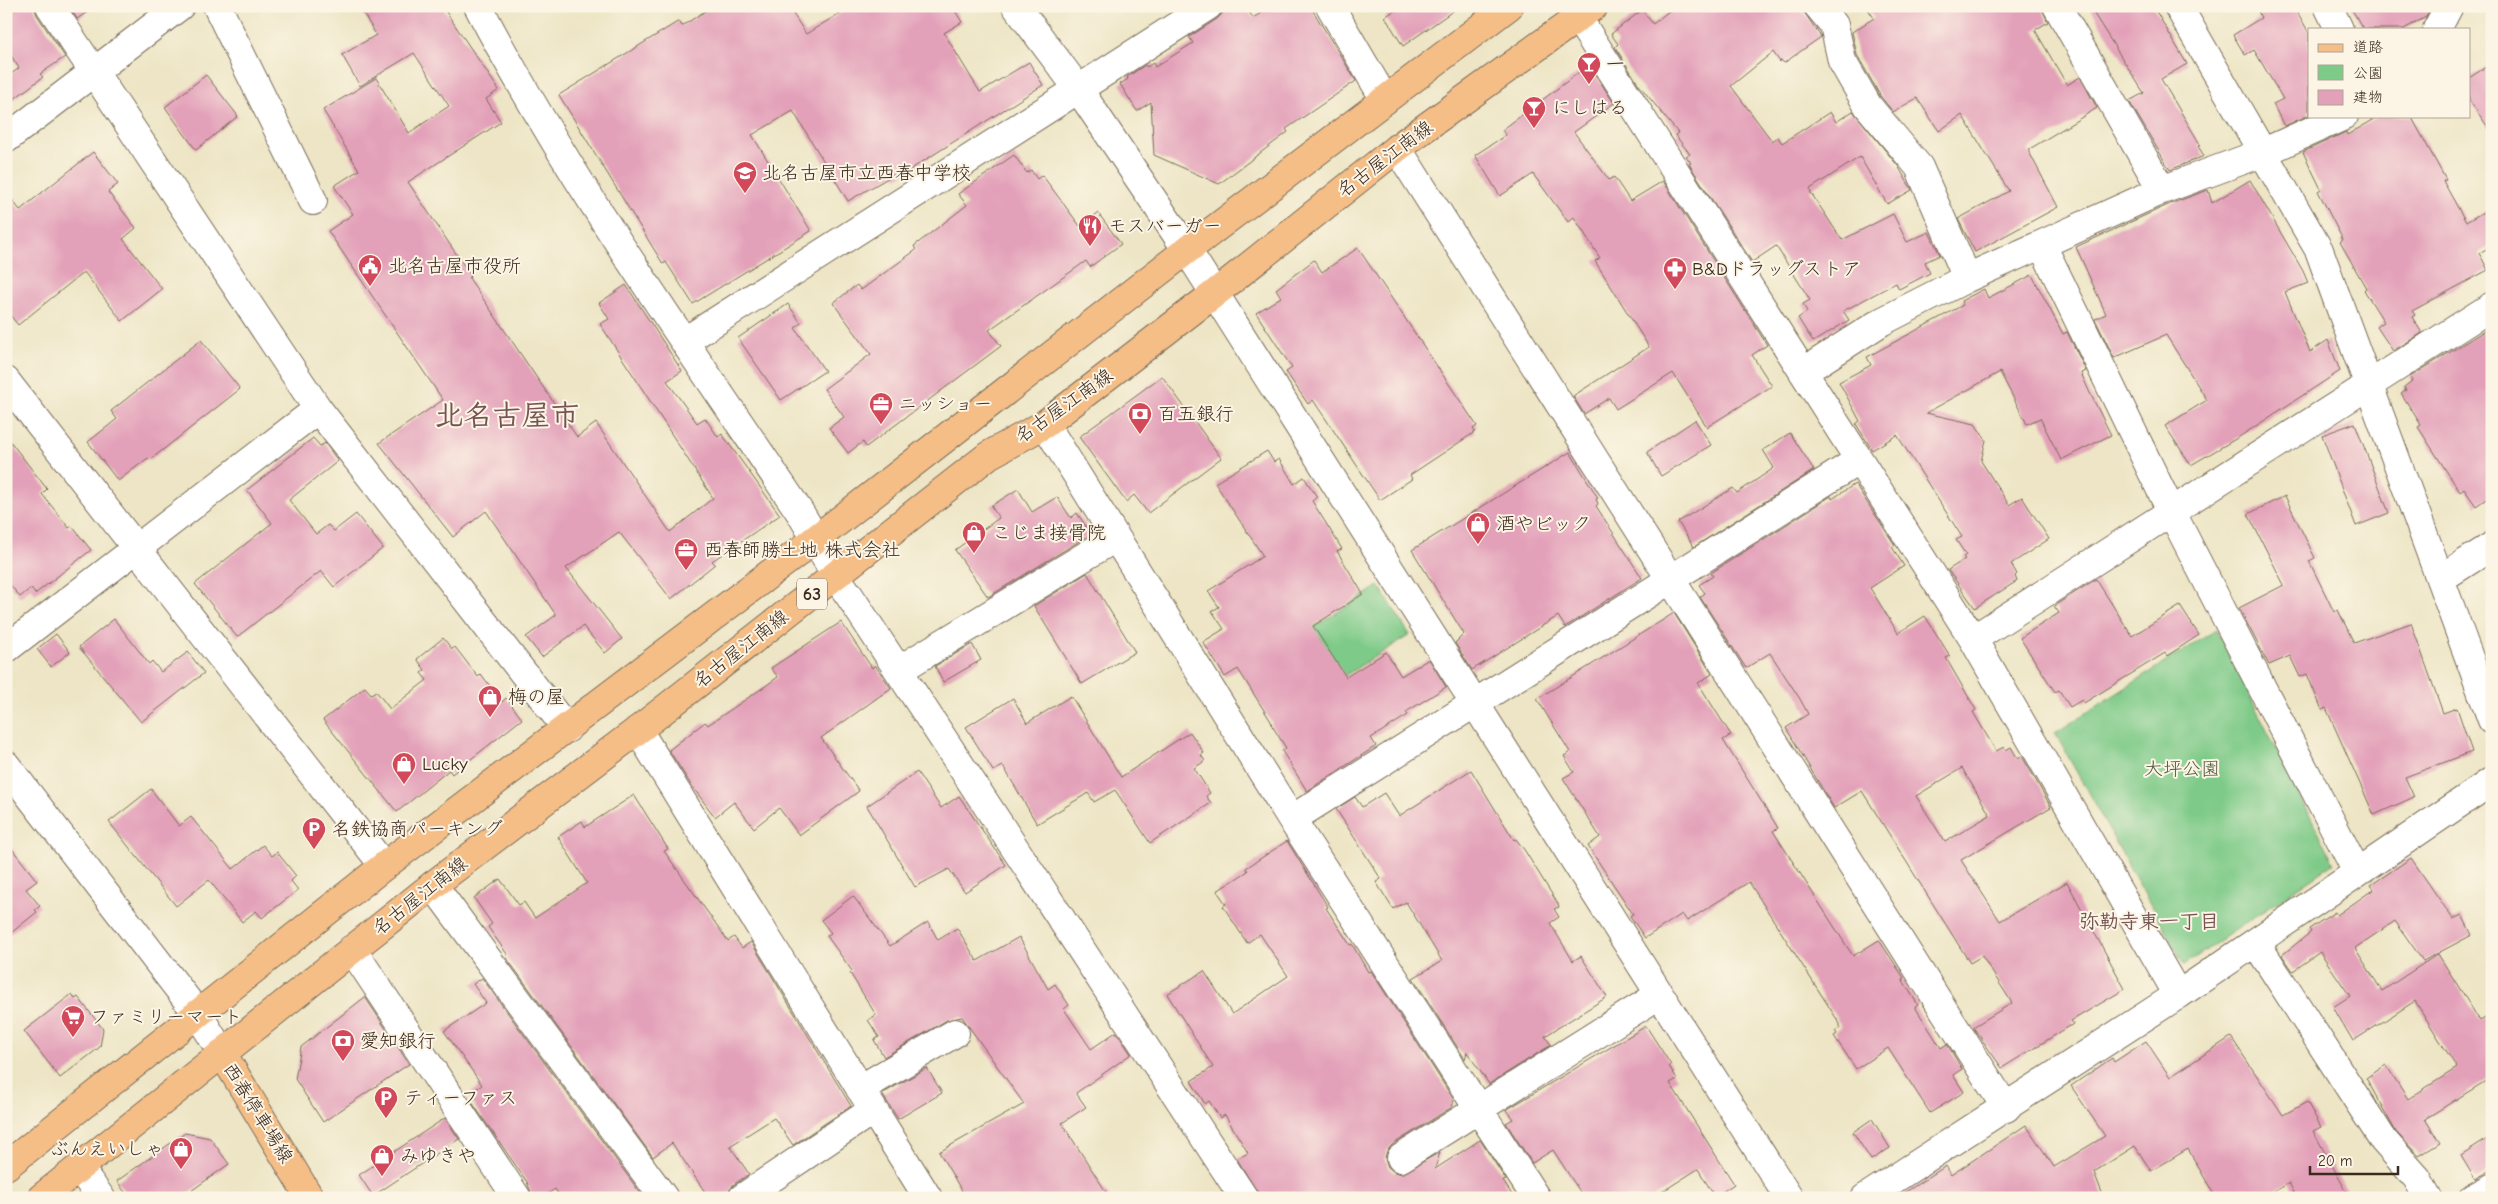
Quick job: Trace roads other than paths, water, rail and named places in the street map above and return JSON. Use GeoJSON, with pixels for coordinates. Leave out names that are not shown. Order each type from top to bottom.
{"type":"FeatureCollection","features":[{"type":"Feature","properties":{"kind":"main road","name":"63"},"geometry":{"type":"LineString","coordinates":[[6,1166],[384,866],[568,729],[1187,250],[1509,6]]}},
{"type":"Feature","properties":{"kind":"main road","name":"名古屋江南線"},"geometry":{"type":"LineString","coordinates":[[41,1198],[80,1169],[433,885],[638,730],[989,456],[1045,424],[1214,294],[1397,148],[1586,12]]}},
{"type":"Feature","properties":{"kind":"main road","name":"西春停車場線"},"geometry":{"type":"LineString","coordinates":[[222,1053],[310,1198]]}},
{"type":"Feature","properties":{"kind":"street"},"geometry":{"type":"LineString","coordinates":[[50,6],[318,410],[568,729]]}},
{"type":"Feature","properties":{"kind":"street"},"geometry":{"type":"LineString","coordinates":[[6,139],[180,6]]}},
{"type":"Feature","properties":{"kind":"street"},"geometry":{"type":"LineString","coordinates":[[217,6],[313,201]]}},
{"type":"Feature","properties":{"kind":"street"},"geometry":{"type":"LineString","coordinates":[[478,6],[511,70],[571,170],[817,538],[834,576],[849,594],[1244,1198]]}},
{"type":"Feature","properties":{"kind":"street"},"geometry":{"type":"LineString","coordinates":[[1016,6],[1079,90],[1187,250],[1789,1198]]}},
{"type":"Feature","properties":{"kind":"street"},"geometry":{"type":"LineString","coordinates":[[685,341],[1208,6]]}},
{"type":"Feature","properties":{"kind":"street"},"geometry":{"type":"LineString","coordinates":[[1330,6],[1385,100]]}},
{"type":"Feature","properties":{"kind":"street"},"geometry":{"type":"LineString","coordinates":[[1818,6],[1834,25],[1842,61],[1868,106],[1919,166],[1967,278]]}},
{"type":"Feature","properties":{"kind":"street"},"geometry":{"type":"LineString","coordinates":[[2057,6],[2162,190]]}},
{"type":"Feature","properties":{"kind":"street"},"geometry":{"type":"LineString","coordinates":[[2178,6],[2319,250],[2492,720]]}},
{"type":"Feature","properties":{"kind":"street"},"geometry":{"type":"LineString","coordinates":[[2328,6],[2339,28]]}},
{"type":"Feature","properties":{"kind":"street"},"geometry":{"type":"LineString","coordinates":[[2438,28],[2449,6]]}},
{"type":"Feature","properties":{"kind":"street"},"geometry":{"type":"LineString","coordinates":[[1586,12],[1803,372],[1973,638],[2178,995]]}},
{"type":"Feature","properties":{"kind":"street"},"geometry":{"type":"LineString","coordinates":[[1803,372],[1881,322],[1967,278],[2162,190],[2262,153],[2340,118]]}},
{"type":"Feature","properties":{"kind":"street"},"geometry":{"type":"LineString","coordinates":[[1397,148],[2006,1108]]}},
{"type":"Feature","properties":{"kind":"street"},"geometry":{"type":"LineString","coordinates":[[2042,245],[2171,511],[2357,872]]}},
{"type":"Feature","properties":{"kind":"street"},"geometry":{"type":"LineString","coordinates":[[1973,638],[2492,306]]}},
{"type":"Feature","properties":{"kind":"street"},"geometry":{"type":"LineString","coordinates":[[6,381],[384,866]]}},
{"type":"Feature","properties":{"kind":"street"},"geometry":{"type":"LineString","coordinates":[[6,649],[318,410]]}},
{"type":"Feature","properties":{"kind":"street"},"geometry":{"type":"LineString","coordinates":[[1045,424],[1292,819],[1536,1198]]}},
{"type":"Feature","properties":{"kind":"street"},"geometry":{"type":"LineString","coordinates":[[1292,819],[1473,702],[1672,581],[1859,460]]}},
{"type":"Feature","properties":{"kind":"street"},"geometry":{"type":"LineString","coordinates":[[899,670],[1115,538]]}},
{"type":"Feature","properties":{"kind":"street"},"geometry":{"type":"LineString","coordinates":[[2440,579],[2492,546]]}},
{"type":"Feature","properties":{"kind":"street"},"geometry":{"type":"LineString","coordinates":[[638,730],[928,1198]]}},
{"type":"Feature","properties":{"kind":"street"},"geometry":{"type":"LineString","coordinates":[[6,765],[198,1014],[222,1053]]}},
{"type":"Feature","properties":{"kind":"street"},"geometry":{"type":"LineString","coordinates":[[1865,1198],[2178,995],[2492,781]]}},
{"type":"Feature","properties":{"kind":"street"},"geometry":{"type":"LineString","coordinates":[[433,885],[664,1198]]}},
{"type":"Feature","properties":{"kind":"street"},"geometry":{"type":"LineString","coordinates":[[2256,943],[2384,1142],[2417,1178],[2428,1198]]}},
{"type":"Feature","properties":{"kind":"street"},"geometry":{"type":"LineString","coordinates":[[352,950],[517,1198]]}},
{"type":"Feature","properties":{"kind":"street"},"geometry":{"type":"LineString","coordinates":[[1401,1158],[1659,994]]}},
{"type":"Feature","properties":{"kind":"street"},"geometry":{"type":"LineString","coordinates":[[742,1198],[866,1100],[955,1033]]}},
{"type":"Feature","properties":{"kind":"street"},"geometry":{"type":"LineString","coordinates":[[80,1169],[101,1198]]}},
{"type":"Feature","properties":{"kind":"street"},"geometry":{"type":"LineString","coordinates":[[2473,1198],[2492,1188]]}},
{"type":"Feature","properties":{"kind":"place","name":"一"},"geometry":{"type":"Point","coordinates":[1589,85]}},
{"type":"Feature","properties":{"kind":"place","name":"にしはる"},"geometry":{"type":"Point","coordinates":[1534,129]}},
{"type":"Feature","properties":{"kind":"place","name":"北名古屋市立西春中学校"},"geometry":{"type":"Point","coordinates":[745,194]}},
{"type":"Feature","properties":{"kind":"place","name":"モスバーガー"},"geometry":{"type":"Point","coordinates":[1090,247]}},
{"type":"Feature","properties":{"kind":"place","name":"北名古屋市役所"},"geometry":{"type":"Point","coordinates":[370,287]}},
{"type":"Feature","properties":{"kind":"place","name":"B&Dドラッグストア"},"geometry":{"type":"Point","coordinates":[1675,290]}},
{"type":"Feature","properties":{"kind":"place","name":"ニッショー"},"geometry":{"type":"Point","coordinates":[881,425]}},
{"type":"Feature","properties":{"kind":"place","name":"百五銀行"},"geometry":{"type":"Point","coordinates":[1140,435]}},
{"type":"Feature","properties":{"kind":"place","name":"酒やビック"},"geometry":{"type":"Point","coordinates":[1478,545]}},
{"type":"Feature","properties":{"kind":"place","name":"こじま接骨院"},"geometry":{"type":"Point","coordinates":[974,554]}},
{"type":"Feature","properties":{"kind":"place","name":"西春師勝土地 株式会社"},"geometry":{"type":"Point","coordinates":[686,571]}},
{"type":"Feature","properties":{"kind":"place","name":"梅の屋"},"geometry":{"type":"Point","coordinates":[490,718]}},
{"type":"Feature","properties":{"kind":"place","name":"Lucky"},"geometry":{"type":"Point","coordinates":[404,785]}},
{"type":"Feature","properties":{"kind":"place","name":"名鉄協商パーキング"},"geometry":{"type":"Point","coordinates":[314,850]}},
{"type":"Feature","properties":{"kind":"place","name":"ファミリーマート"},"geometry":{"type":"Point","coordinates":[73,1038]}},
{"type":"Feature","properties":{"kind":"place","name":"愛知銀行"},"geometry":{"type":"Point","coordinates":[343,1062]}},
{"type":"Feature","properties":{"kind":"place","name":"ティーファス"},"geometry":{"type":"Point","coordinates":[386,1119]}},
{"type":"Feature","properties":{"kind":"place","name":"ぶんえいしゃ"},"geometry":{"type":"Point","coordinates":[181,1170]}},
{"type":"Feature","properties":{"kind":"place","name":"みゆきや"},"geometry":{"type":"Point","coordinates":[382,1177]}},
{"type":"Feature","properties":{"kind":"district","name":"北名古屋市"},"geometry":{"type":"Point","coordinates":[507,415]}},
{"type":"Feature","properties":{"kind":"district","name":"弥勒寺東一丁目"},"geometry":{"type":"Point","coordinates":[2149,921]}},
{"type":"Feature","properties":{"kind":"park label","name":"大坪公園"},"geometry":{"type":"Point","coordinates":[2182,769]}}]}
